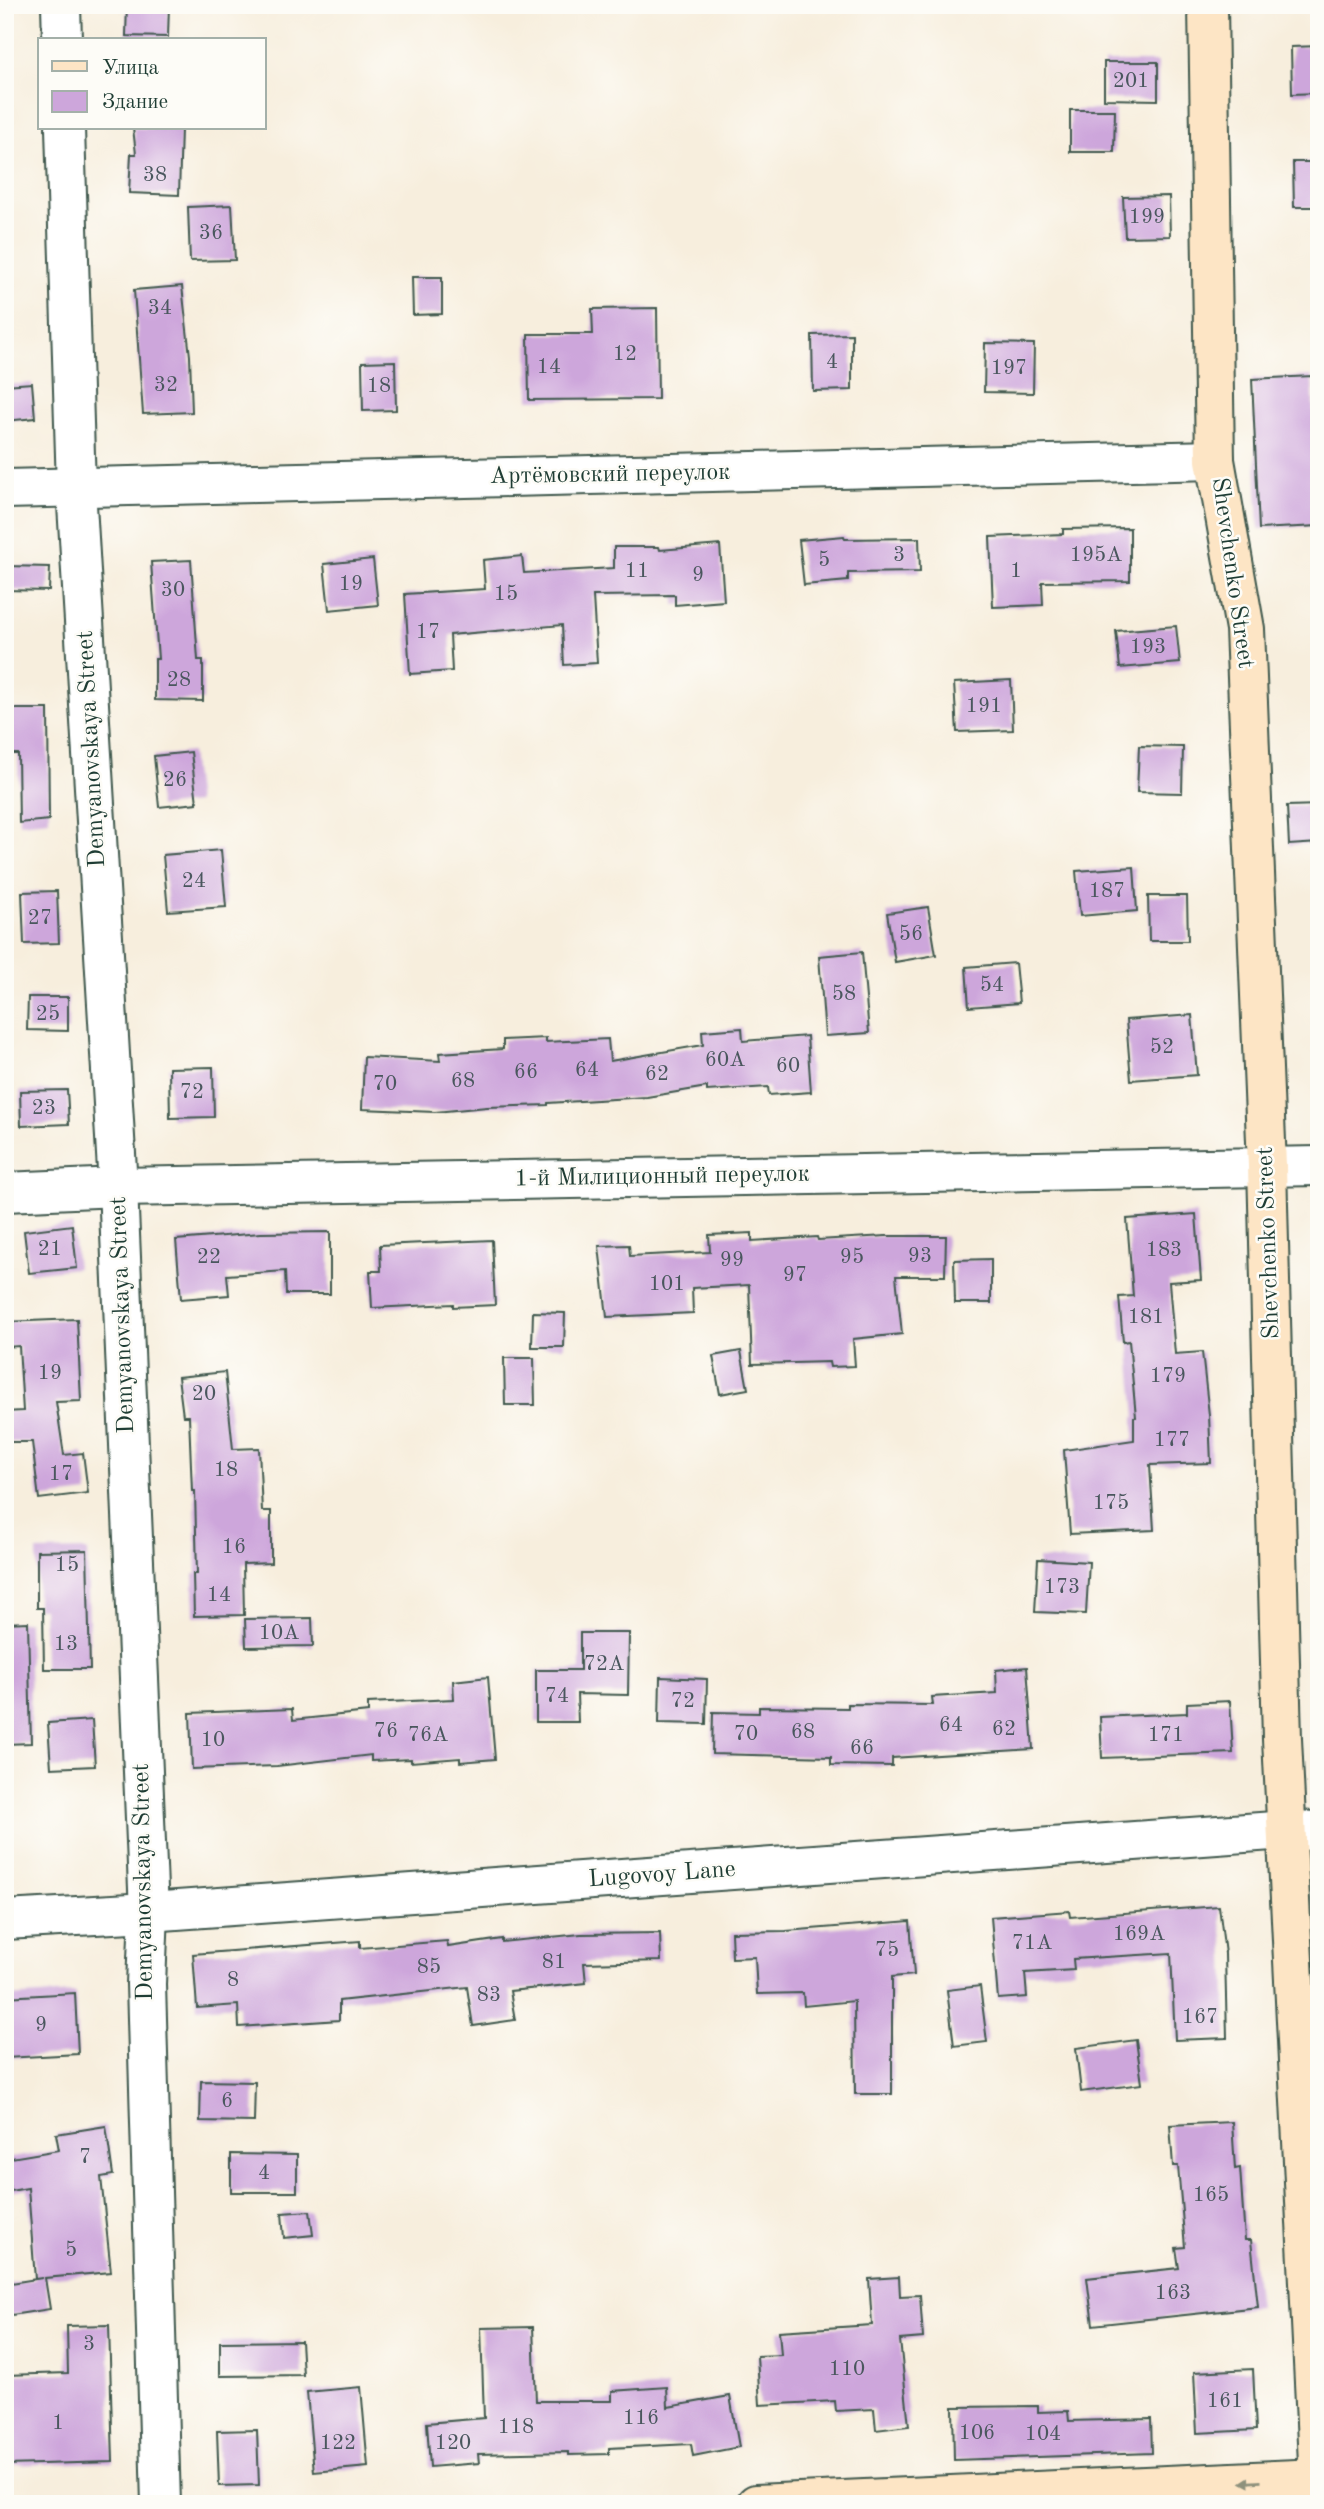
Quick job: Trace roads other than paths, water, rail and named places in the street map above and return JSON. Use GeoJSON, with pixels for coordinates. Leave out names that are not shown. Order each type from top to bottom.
{"type":"FeatureCollection","features":[{"type":"Feature","properties":{"kind":"street"},"geometry":{"type":"LineString","coordinates":[[61,5],[62,38]]}},
{"type":"Feature","properties":{"kind":"street","name":"Shevchenko Street"},"geometry":{"type":"LineString","coordinates":[[1208,5],[1215,460],[1245,629],[1267,1166],[1282,1738],[1303,1831],[1319,2480]]}},
{"type":"Feature","properties":{"kind":"street","name":"Demyanovskaya Street"},"geometry":{"type":"LineString","coordinates":[[65,130],[76,488],[118,1187],[149,1912],[146,1984],[161,2504]]}},
{"type":"Feature","properties":{"kind":"street","name":"Артёмовский переулок"},"geometry":{"type":"LineString","coordinates":[[5,489],[1215,460]]}},
{"type":"Feature","properties":{"kind":"street","name":"1-й Милиционный переулок"},"geometry":{"type":"LineString","coordinates":[[5,1192],[118,1187],[1319,1166]]}},
{"type":"Feature","properties":{"kind":"street","name":"Lugovoy Lane"},"geometry":{"type":"LineString","coordinates":[[5,1920],[1303,1831]]}},
{"type":"Feature","properties":{"kind":"street"},"geometry":{"type":"LineString","coordinates":[[756,2504],[1319,2480]]}}]}
